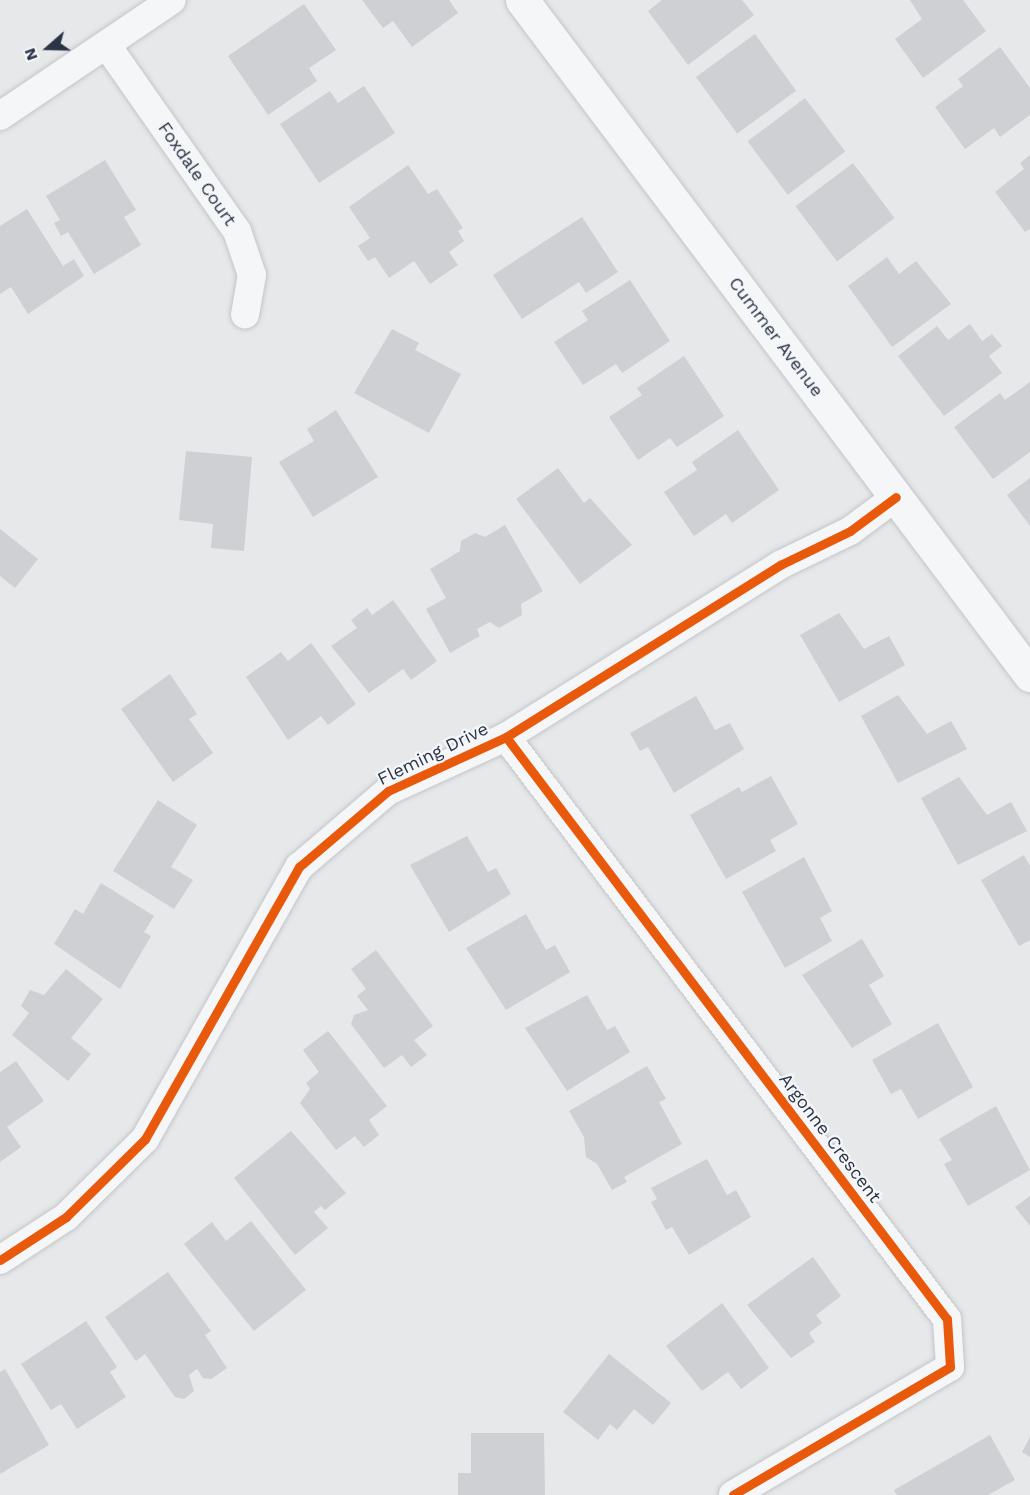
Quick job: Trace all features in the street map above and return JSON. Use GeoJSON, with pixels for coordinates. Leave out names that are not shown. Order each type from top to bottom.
{"type":"FeatureCollection","features":[{"type":"Feature","properties":{"kind":"street"},"geometry":{"type":"LineString","coordinates":[[0,116],[108,47],[172,0]]}},
{"type":"Feature","properties":{"kind":"street","name":"Cummer Avenue"},"geometry":{"type":"LineString","coordinates":[[522,0],[1030,675]]}},
{"type":"Feature","properties":{"kind":"street","name":"Foxdale Court"},"geometry":{"type":"LineString","coordinates":[[108,47],[237,231],[252,275],[244,314]]}},
{"type":"Feature","properties":{"kind":"street","name":"Fleming Drive"},"geometry":{"type":"LineString","coordinates":[[0,1260],[66,1217],[145,1140],[299,867],[388,791],[506,737],[780,565],[850,531],[896,497]]}},
{"type":"Feature","properties":{"kind":"street","name":"Argonne Crescent"},"geometry":{"type":"LineString","coordinates":[[506,737],[947,1319],[950,1367],[733,1495]]}},
{"type":"Feature","properties":{"kind":"building"},"geometry":{"type":"Polygon","coordinates":[[[362,0],[449,0],[458,13],[412,47],[393,21],[383,28],[362,0]]]}},
{"type":"Feature","properties":{"kind":"building"},"geometry":{"type":"Polygon","coordinates":[[[662,0],[742,0],[754,15],[688,65],[648,11],[662,0]]]}},
{"type":"Feature","properties":{"kind":"building"},"geometry":{"type":"Polygon","coordinates":[[[910,0],[963,0],[986,31],[923,78],[895,39],[922,19],[910,0]]]}},
{"type":"Feature","properties":{"kind":"building"},"geometry":{"type":"Polygon","coordinates":[[[304,4],[336,50],[309,68],[317,81],[268,115],[228,56],[304,4]]]}},
{"type":"Feature","properties":{"kind":"building"},"geometry":{"type":"Polygon","coordinates":[[[755,34],[796,91],[737,134],[696,77],[755,34]]]}},
{"type":"Feature","properties":{"kind":"building"},"geometry":{"type":"Polygon","coordinates":[[[1000,47],[1030,88],[1030,115],[1000,137],[994,128],[965,149],[935,107],[963,86],[958,79],[1000,47]]]}},
{"type":"Feature","properties":{"kind":"building"},"geometry":{"type":"Polygon","coordinates":[[[364,86],[395,133],[319,183],[280,124],[330,91],[338,103],[364,86]]]}},
{"type":"Feature","properties":{"kind":"building"},"geometry":{"type":"Polygon","coordinates":[[[805,98],[845,152],[788,195],[747,141],[805,98]]]}},
{"type":"Feature","properties":{"kind":"building"},"geometry":{"type":"Polygon","coordinates":[[[1030,155],[1030,229],[1025,232],[995,192],[1024,169],[1020,163],[1030,155]]]}},
{"type":"Feature","properties":{"kind":"building"},"geometry":{"type":"Polygon","coordinates":[[[105,160],[136,210],[124,217],[141,245],[94,274],[68,232],[61,236],[54,223],[60,220],[46,196],[105,160]]]}},
{"type":"Feature","properties":{"kind":"building"},"geometry":{"type":"Polygon","coordinates":[[[853,163],[895,218],[837,261],[795,206],[853,163]]]}},
{"type":"Feature","properties":{"kind":"building"},"geometry":{"type":"Polygon","coordinates":[[[408,165],[428,194],[437,189],[463,228],[458,231],[464,241],[449,252],[458,265],[430,284],[414,261],[389,278],[375,257],[368,261],[358,246],[370,238],[349,207],[408,165]]]}},
{"type":"Feature","properties":{"kind":"building"},"geometry":{"type":"Polygon","coordinates":[[[27,209],[63,266],[74,259],[84,276],[28,314],[11,287],[0,294],[0,226],[27,209]]]}},
{"type":"Feature","properties":{"kind":"building"},"geometry":{"type":"Polygon","coordinates":[[[582,217],[618,272],[586,293],[579,282],[522,319],[493,275],[582,217]]]}},
{"type":"Feature","properties":{"kind":"building"},"geometry":{"type":"Polygon","coordinates":[[[887,257],[899,274],[916,261],[951,304],[892,347],[848,286],[887,257]]]}},
{"type":"Feature","properties":{"kind":"building"},"geometry":{"type":"Polygon","coordinates":[[[630,280],[670,341],[622,373],[616,364],[583,385],[554,342],[588,320],[582,311],[630,280]]]}},
{"type":"Feature","properties":{"kind":"building"},"geometry":{"type":"Polygon","coordinates":[[[970,324],[982,341],[992,334],[1002,346],[989,356],[1002,373],[944,416],[898,356],[937,326],[948,340],[970,324]]]}},
{"type":"Feature","properties":{"kind":"building"},"geometry":{"type":"Polygon","coordinates":[[[392,329],[419,343],[415,350],[461,374],[429,433],[354,393],[392,329]]]}},
{"type":"Feature","properties":{"kind":"building"},"geometry":{"type":"Polygon","coordinates":[[[684,356],[724,416],[677,447],[670,438],[638,460],[609,417],[642,395],[637,388],[684,356]]]}},
{"type":"Feature","properties":{"kind":"building"},"geometry":{"type":"Polygon","coordinates":[[[1030,382],[1030,452],[993,479],[954,427],[1000,393],[1005,400],[1030,382]]]}},
{"type":"Feature","properties":{"kind":"building"},"geometry":{"type":"Polygon","coordinates":[[[336,410],[378,477],[313,517],[279,462],[314,441],[307,429],[336,410]]]}},
{"type":"Feature","properties":{"kind":"building"},"geometry":{"type":"Polygon","coordinates":[[[738,430],[779,490],[732,523],[726,514],[694,536],[664,492],[697,470],[692,462],[738,430]]]}},
{"type":"Feature","properties":{"kind":"building"},"geometry":{"type":"Polygon","coordinates":[[[186,451],[252,457],[244,551],[211,548],[213,524],[179,520],[186,451]]]}},
{"type":"Feature","properties":{"kind":"building"},"geometry":{"type":"Polygon","coordinates":[[[558,468],[584,503],[590,498],[632,545],[580,584],[516,499],[558,468]]]}},
{"type":"Feature","properties":{"kind":"building"},"geometry":{"type":"Polygon","coordinates":[[[1030,478],[1030,526],[1007,495],[1030,478]]]}},
{"type":"Feature","properties":{"kind":"building"},"geometry":{"type":"Polygon","coordinates":[[[505,525],[543,591],[521,604],[522,615],[499,628],[490,622],[477,629],[480,636],[450,653],[426,609],[446,598],[430,569],[460,551],[461,541],[475,533],[485,537],[505,525]]]}},
{"type":"Feature","properties":{"kind":"building"},"geometry":{"type":"Polygon","coordinates":[[[0,529],[38,559],[15,588],[0,576],[0,529]]]}},
{"type":"Feature","properties":{"kind":"building"},"geometry":{"type":"Polygon","coordinates":[[[393,600],[437,661],[411,680],[403,669],[369,693],[331,646],[357,628],[351,620],[367,608],[372,615],[393,600]]]}},
{"type":"Feature","properties":{"kind":"building"},"geometry":{"type":"Polygon","coordinates":[[[839,613],[864,649],[889,636],[905,665],[839,702],[800,635],[839,613]]]}},
{"type":"Feature","properties":{"kind":"building"},"geometry":{"type":"Polygon","coordinates":[[[311,643],[356,704],[328,725],[321,716],[288,740],[246,677],[281,652],[288,661],[311,643]]]}},
{"type":"Feature","properties":{"kind":"building"},"geometry":{"type":"Polygon","coordinates":[[[170,674],[197,714],[189,719],[213,753],[173,782],[121,709],[170,674]]]}},
{"type":"Feature","properties":{"kind":"building"},"geometry":{"type":"Polygon","coordinates":[[[898,695],[927,734],[951,721],[967,749],[898,783],[861,716],[898,695]]]}},
{"type":"Feature","properties":{"kind":"building"},"geometry":{"type":"Polygon","coordinates":[[[696,696],[715,730],[730,723],[744,749],[674,793],[648,747],[640,751],[630,733],[696,696]]]}},
{"type":"Feature","properties":{"kind":"building"},"geometry":{"type":"Polygon","coordinates":[[[771,776],[798,824],[770,840],[776,851],[726,879],[690,815],[739,787],[742,792],[771,776]]]}},
{"type":"Feature","properties":{"kind":"building"},"geometry":{"type":"Polygon","coordinates":[[[959,777],[987,815],[1011,802],[1027,831],[958,865],[921,798],[959,777]]]}},
{"type":"Feature","properties":{"kind":"building"},"geometry":{"type":"Polygon","coordinates":[[[158,800],[197,825],[171,867],[193,880],[174,909],[113,871],[158,800]]]}},
{"type":"Feature","properties":{"kind":"building"},"geometry":{"type":"Polygon","coordinates":[[[467,836],[488,872],[496,868],[511,894],[449,932],[410,865],[467,836]]]}},
{"type":"Feature","properties":{"kind":"building"},"geometry":{"type":"Polygon","coordinates":[[[1024,855],[1030,866],[1030,940],[1019,946],[981,880],[1024,855]]]}},
{"type":"Feature","properties":{"kind":"building"},"geometry":{"type":"Polygon","coordinates":[[[804,857],[832,911],[820,918],[832,941],[785,968],[742,892],[804,857]]]}},
{"type":"Feature","properties":{"kind":"building"},"geometry":{"type":"Polygon","coordinates":[[[101,883],[154,916],[144,932],[151,936],[120,989],[54,944],[75,909],[83,914],[101,883]]]}},
{"type":"Feature","properties":{"kind":"building"},"geometry":{"type":"Polygon","coordinates":[[[526,914],[546,950],[555,945],[570,972],[506,1010],[466,948],[526,914]]]}},
{"type":"Feature","properties":{"kind":"building"},"geometry":{"type":"Polygon","coordinates":[[[862,939],[884,976],[869,985],[892,1024],[852,1048],[802,975],[862,939]]]}},
{"type":"Feature","properties":{"kind":"building"},"geometry":{"type":"Polygon","coordinates":[[[376,950],[433,1026],[414,1040],[427,1055],[411,1067],[402,1055],[384,1068],[351,1024],[354,1015],[368,1010],[357,996],[366,989],[351,969],[376,950]]]}},
{"type":"Feature","properties":{"kind":"building"},"geometry":{"type":"Polygon","coordinates":[[[66,969],[103,999],[71,1038],[91,1054],[68,1081],[12,1035],[29,1013],[21,1006],[30,990],[44,995],[66,969]]]}},
{"type":"Feature","properties":{"kind":"building"},"geometry":{"type":"Polygon","coordinates":[[[587,995],[607,1030],[615,1026],[630,1052],[567,1091],[525,1028],[587,995]]]}},
{"type":"Feature","properties":{"kind":"building"},"geometry":{"type":"Polygon","coordinates":[[[938,1023],[973,1087],[918,1119],[901,1089],[891,1094],[872,1060],[938,1023]]]}},
{"type":"Feature","properties":{"kind":"building"},"geometry":{"type":"Polygon","coordinates":[[[328,1031],[387,1106],[369,1120],[379,1135],[364,1147],[355,1136],[336,1150],[300,1103],[310,1089],[306,1083],[319,1072],[303,1050],[328,1031]]]}},
{"type":"Feature","properties":{"kind":"building"},"geometry":{"type":"Polygon","coordinates":[[[16,1061],[44,1101],[7,1127],[21,1147],[0,1162],[0,1072],[16,1061]]]}},
{"type":"Feature","properties":{"kind":"building"},"geometry":{"type":"Polygon","coordinates":[[[647,1066],[666,1099],[659,1102],[682,1144],[624,1177],[627,1182],[612,1190],[597,1164],[586,1157],[584,1137],[569,1111],[647,1066]]]}},
{"type":"Feature","properties":{"kind":"building"},"geometry":{"type":"Polygon","coordinates":[[[996,1106],[1030,1170],[968,1206],[944,1164],[952,1160],[939,1139],[996,1106]]]}},
{"type":"Feature","properties":{"kind":"building"},"geometry":{"type":"Polygon","coordinates":[[[291,1131],[346,1193],[325,1210],[321,1206],[314,1212],[328,1228],[295,1255],[234,1178],[291,1131]]]}},
{"type":"Feature","properties":{"kind":"building"},"geometry":{"type":"Polygon","coordinates":[[[707,1159],[727,1195],[736,1190],[751,1217],[689,1255],[672,1227],[666,1230],[651,1202],[657,1199],[651,1188],[707,1159]]]}},
{"type":"Feature","properties":{"kind":"building"},"geometry":{"type":"Polygon","coordinates":[[[1030,1196],[1030,1226],[1015,1207],[1030,1196]]]}},
{"type":"Feature","properties":{"kind":"building"},"geometry":{"type":"Polygon","coordinates":[[[251,1221],[306,1290],[254,1331],[184,1244],[212,1222],[226,1241],[251,1221]]]}},
{"type":"Feature","properties":{"kind":"building"},"geometry":{"type":"Polygon","coordinates":[[[813,1257],[841,1296],[816,1315],[822,1323],[809,1333],[815,1342],[791,1358],[747,1305],[813,1257]]]}},
{"type":"Feature","properties":{"kind":"building"},"geometry":{"type":"Polygon","coordinates":[[[168,1272],[211,1331],[205,1335],[227,1368],[211,1379],[203,1378],[197,1369],[189,1375],[194,1391],[184,1399],[175,1397],[145,1354],[136,1361],[105,1317],[168,1272]]]}},
{"type":"Feature","properties":{"kind":"building"},"geometry":{"type":"Polygon","coordinates":[[[722,1303],[769,1368],[741,1389],[728,1372],[702,1391],[666,1346],[722,1303]]]}},
{"type":"Feature","properties":{"kind":"building"},"geometry":{"type":"Polygon","coordinates":[[[86,1321],[117,1367],[110,1372],[126,1397],[77,1429],[61,1404],[51,1410],[21,1364],[86,1321]]]}},
{"type":"Feature","properties":{"kind":"building"},"geometry":{"type":"Polygon","coordinates":[[[609,1354],[671,1403],[653,1425],[634,1409],[617,1430],[610,1424],[598,1440],[563,1412],[609,1354]]]}},
{"type":"Feature","properties":{"kind":"building"},"geometry":{"type":"Polygon","coordinates":[[[5,1369],[49,1445],[0,1474],[0,1372],[5,1369]]]}},
{"type":"Feature","properties":{"kind":"building"},"geometry":{"type":"Polygon","coordinates":[[[471,1433],[544,1433],[545,1495],[458,1495],[458,1473],[471,1473],[471,1433]]]}},
{"type":"Feature","properties":{"kind":"building"},"geometry":{"type":"Polygon","coordinates":[[[990,1435],[1015,1480],[988,1495],[897,1495],[894,1490],[990,1435]]]}},
{"type":"Feature","properties":{"kind":"building"},"geometry":{"type":"Polygon","coordinates":[[[1030,1437],[1030,1457],[1022,1452],[1030,1437]]]}},
{"type":"Feature","properties":{"kind":"cycle path"},"geometry":{"type":"LineString","coordinates":[[0,1260],[66,1217],[145,1139],[299,867],[388,791],[506,737],[780,565],[850,531],[896,497]]}},
{"type":"Feature","properties":{"kind":"cycle path"},"geometry":{"type":"LineString","coordinates":[[506,737],[947,1319],[950,1367],[733,1495]]}}]}
